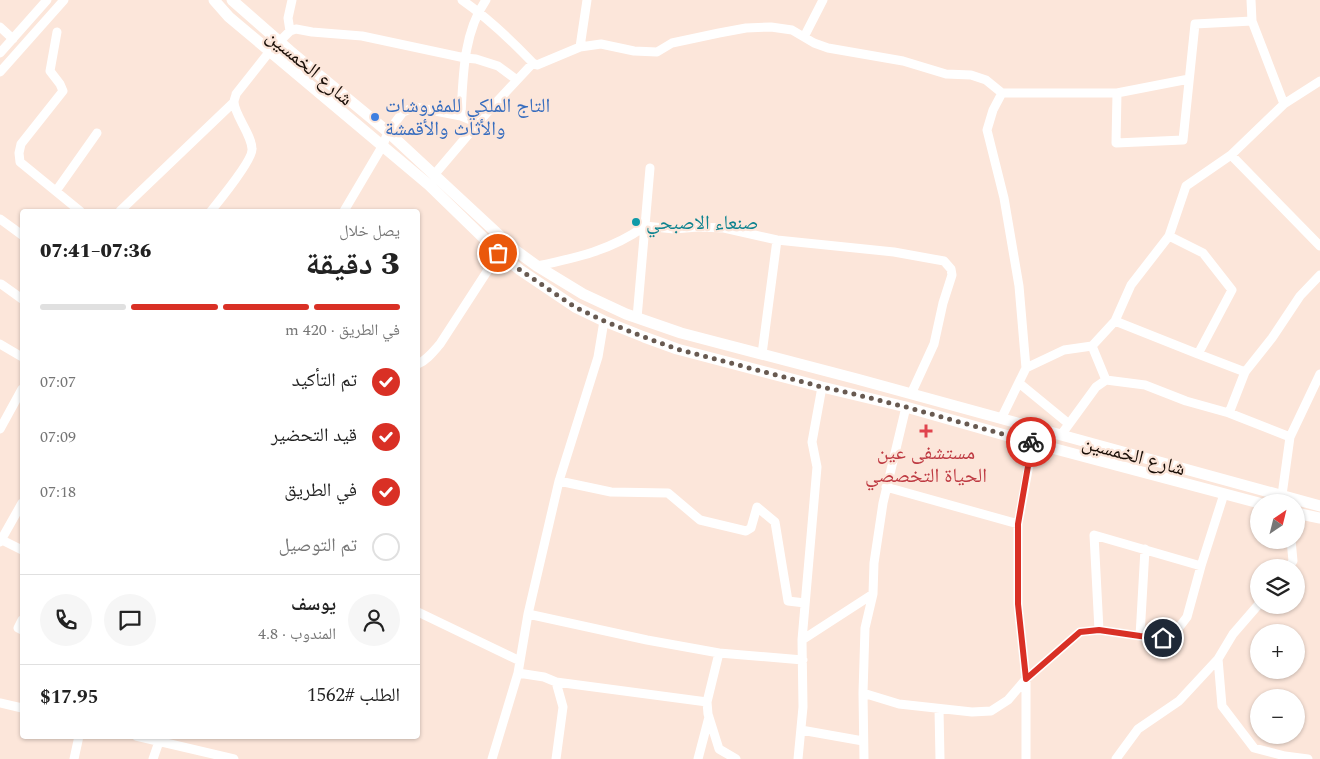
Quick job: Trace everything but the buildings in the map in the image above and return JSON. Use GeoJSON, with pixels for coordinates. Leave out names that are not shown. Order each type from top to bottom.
{"type":"FeatureCollection","features":[{"type":"Feature","properties":{"kind":"main road","name":"شارع الخمسين"},"geometry":{"type":"LineString","coordinates":[[214,0],[229,17],[429,185],[498,253],[575,307],[604,321],[677,349],[906,407],[1032,443],[1250,501]]}},
{"type":"Feature","properties":{"kind":"main road","name":"شارع الخمسين"},"geometry":{"type":"LineString","coordinates":[[232,0],[279,42],[388,132],[516,250],[583,294],[626,314],[682,333],[1278,494]]}},
{"type":"Feature","properties":{"kind":"main road"},"geometry":{"type":"LineString","coordinates":[[282,62],[290,51]]}},
{"type":"Feature","properties":{"kind":"main road"},"geometry":{"type":"LineString","coordinates":[[575,307],[583,294]]}},
{"type":"Feature","properties":{"kind":"main road"},"geometry":{"type":"LineString","coordinates":[[854,394],[856,379]]}},
{"type":"Feature","properties":{"kind":"main road","name":"شارع الخمسين"},"geometry":{"type":"LineString","coordinates":[[1305,502],[1320,506]]}},
{"type":"Feature","properties":{"kind":"main road"},"geometry":{"type":"LineString","coordinates":[[1305,515],[1320,518]]}},
{"type":"Feature","properties":{"kind":"street"},"geometry":{"type":"LineString","coordinates":[[0,53],[47,0]]}},
{"type":"Feature","properties":{"kind":"street"},"geometry":{"type":"LineString","coordinates":[[0,72],[64,0]]}},
{"type":"Feature","properties":{"kind":"street"},"geometry":{"type":"LineString","coordinates":[[290,31],[288,18],[292,0]]}},
{"type":"Feature","properties":{"kind":"street"},"geometry":{"type":"LineString","coordinates":[[462,0],[510,39],[537,65],[580,46],[601,44],[634,52],[657,52],[672,44],[719,33],[746,28],[771,27],[792,30],[814,43],[828,48],[903,61],[946,74],[971,75],[986,80],[1002,93],[1116,93],[1189,79]]}},
{"type":"Feature","properties":{"kind":"street"},"geometry":{"type":"LineString","coordinates":[[461,116],[465,58],[478,12],[486,0]]}},
{"type":"Feature","properties":{"kind":"street"},"geometry":{"type":"LineString","coordinates":[[580,46],[586,0]]}},
{"type":"Feature","properties":{"kind":"street"},"geometry":{"type":"LineString","coordinates":[[804,37],[823,0]]}},
{"type":"Feature","properties":{"kind":"street"},"geometry":{"type":"LineString","coordinates":[[1251,0],[1252,21],[1284,104]]}},
{"type":"Feature","properties":{"kind":"street"},"geometry":{"type":"LineString","coordinates":[[1116,93],[1116,143],[1183,140],[1195,24],[1252,21]]}},
{"type":"Feature","properties":{"kind":"street"},"geometry":{"type":"LineString","coordinates":[[0,27],[13,39]]}},
{"type":"Feature","properties":{"kind":"street"},"geometry":{"type":"LineString","coordinates":[[279,42],[290,31],[296,29],[362,36],[476,59],[498,66],[517,80]]}},
{"type":"Feature","properties":{"kind":"street"},"geometry":{"type":"LineString","coordinates":[[57,32],[50,71],[60,84],[63,92],[21,144],[20,162],[77,209]]}},
{"type":"Feature","properties":{"kind":"street"},"geometry":{"type":"LineString","coordinates":[[122,209],[234,102],[236,94],[270,51]]}},
{"type":"Feature","properties":{"kind":"street"},"geometry":{"type":"LineString","coordinates":[[434,175],[533,63]]}},
{"type":"Feature","properties":{"kind":"street"},"geometry":{"type":"LineString","coordinates":[[1026,368],[1064,350],[1092,346],[1115,321],[1131,286],[1169,236],[1186,186],[1231,155],[1284,104],[1320,81]]}},
{"type":"Feature","properties":{"kind":"street"},"geometry":{"type":"LineString","coordinates":[[1001,419],[1026,368],[1019,286],[1004,198],[987,130],[993,110],[1002,93]]}},
{"type":"Feature","properties":{"kind":"street"},"geometry":{"type":"LineString","coordinates":[[213,209],[251,155],[252,150],[246,130],[234,102]]}},
{"type":"Feature","properties":{"kind":"street"},"geometry":{"type":"LineString","coordinates":[[345,209],[383,145],[388,132],[403,112],[415,107],[461,116],[478,123]]}},
{"type":"Feature","properties":{"kind":"street"},"geometry":{"type":"LineString","coordinates":[[56,192],[97,133]]}},
{"type":"Feature","properties":{"kind":"street"},"geometry":{"type":"LineString","coordinates":[[1231,155],[1320,246]]}},
{"type":"Feature","properties":{"kind":"street"},"geometry":{"type":"LineString","coordinates":[[637,318],[650,168]]}},
{"type":"Feature","properties":{"kind":"street"},"geometry":{"type":"LineString","coordinates":[[0,219],[20,234]]}},
{"type":"Feature","properties":{"kind":"street"},"geometry":{"type":"LineString","coordinates":[[538,266],[564,261],[603,249],[630,237],[645,226],[674,229],[698,227],[724,228],[777,240],[894,252],[944,262],[951,269],[952,275],[943,303],[934,344],[910,394]]}},
{"type":"Feature","properties":{"kind":"street"},"geometry":{"type":"LineString","coordinates":[[1169,236],[1203,253],[1232,290],[1198,354]]}},
{"type":"Feature","properties":{"kind":"street"},"geometry":{"type":"LineString","coordinates":[[762,354],[777,240]]}},
{"type":"Feature","properties":{"kind":"street"},"geometry":{"type":"LineString","coordinates":[[420,363],[440,344],[498,253]]}},
{"type":"Feature","properties":{"kind":"street"},"geometry":{"type":"LineString","coordinates":[[1229,413],[1245,372],[1272,338],[1300,296],[1320,275]]}},
{"type":"Feature","properties":{"kind":"street"},"geometry":{"type":"LineString","coordinates":[[0,284],[20,298]]}},
{"type":"Feature","properties":{"kind":"street"},"geometry":{"type":"LineString","coordinates":[[492,759],[518,673],[528,614],[559,481],[598,357],[604,321]]}},
{"type":"Feature","properties":{"kind":"street"},"geometry":{"type":"LineString","coordinates":[[1115,321],[1245,372]]}},
{"type":"Feature","properties":{"kind":"street"},"geometry":{"type":"LineString","coordinates":[[0,344],[20,356]]}},
{"type":"Feature","properties":{"kind":"street"},"geometry":{"type":"LineString","coordinates":[[1092,346],[1106,380]]}},
{"type":"Feature","properties":{"kind":"street"},"geometry":{"type":"LineString","coordinates":[[1282,494],[1290,437],[1320,374]]}},
{"type":"Feature","properties":{"kind":"street"},"geometry":{"type":"LineString","coordinates":[[1061,435],[1096,387],[1106,380],[1145,385],[1186,401],[1229,413],[1290,437]]}},
{"type":"Feature","properties":{"kind":"street"},"geometry":{"type":"LineString","coordinates":[[1019,383],[1069,424]]}},
{"type":"Feature","properties":{"kind":"street"},"geometry":{"type":"LineString","coordinates":[[798,759],[803,707],[802,640],[817,468],[812,442],[822,387]]}},
{"type":"Feature","properties":{"kind":"street"},"geometry":{"type":"LineString","coordinates":[[0,429],[20,393]]}},
{"type":"Feature","properties":{"kind":"street"},"geometry":{"type":"LineString","coordinates":[[864,759],[863,693],[865,628],[873,594],[874,563],[883,503],[906,407]]}},
{"type":"Feature","properties":{"kind":"street"},"geometry":{"type":"LineString","coordinates":[[1026,759],[1026,679],[1018,604],[1018,524],[1032,443],[1037,429]]}},
{"type":"Feature","properties":{"kind":"street"},"geometry":{"type":"LineString","coordinates":[[559,481],[611,492],[668,493],[700,520],[746,531],[751,528],[757,507],[775,522],[788,601],[805,603]]}},
{"type":"Feature","properties":{"kind":"street"},"geometry":{"type":"LineString","coordinates":[[886,487],[1018,524]]}},
{"type":"Feature","properties":{"kind":"street"},"geometry":{"type":"LineString","coordinates":[[863,693],[899,704],[972,712],[991,712],[1008,700],[1026,679],[1080,632],[1099,630],[1163,638],[1177,630],[1187,617],[1224,494]]}},
{"type":"Feature","properties":{"kind":"street"},"geometry":{"type":"LineString","coordinates":[[20,507],[1,541],[20,549]]}},
{"type":"Feature","properties":{"kind":"street"},"geometry":{"type":"LineString","coordinates":[[1099,630],[1094,535],[1201,566]]}},
{"type":"Feature","properties":{"kind":"street"},"geometry":{"type":"LineString","coordinates":[[1140,636],[1145,549]]}},
{"type":"Feature","properties":{"kind":"street"},"geometry":{"type":"LineString","coordinates":[[802,640],[873,594]]}},
{"type":"Feature","properties":{"kind":"street"},"geometry":{"type":"LineString","coordinates":[[420,613],[520,661]]}},
{"type":"Feature","properties":{"kind":"street"},"geometry":{"type":"LineString","coordinates":[[528,614],[647,640],[719,653],[802,660]]}},
{"type":"Feature","properties":{"kind":"street"},"geometry":{"type":"LineString","coordinates":[[1116,759],[1138,729],[1179,701],[1218,658],[1233,634],[1250,614]]}},
{"type":"Feature","properties":{"kind":"street"},"geometry":{"type":"LineString","coordinates":[[719,653],[708,702],[709,717],[719,749],[736,759]]}},
{"type":"Feature","properties":{"kind":"street"},"geometry":{"type":"LineString","coordinates":[[1218,658],[1222,706],[1254,748],[1285,757],[1308,759]]}},
{"type":"Feature","properties":{"kind":"street"},"geometry":{"type":"LineString","coordinates":[[518,673],[544,677],[556,682],[708,702]]}},
{"type":"Feature","properties":{"kind":"street"},"geometry":{"type":"LineString","coordinates":[[556,682],[563,707],[556,759]]}},
{"type":"Feature","properties":{"kind":"street"},"geometry":{"type":"LineString","coordinates":[[0,703],[20,708]]}},
{"type":"Feature","properties":{"kind":"street"},"geometry":{"type":"LineString","coordinates":[[939,709],[940,759]]}},
{"type":"Feature","properties":{"kind":"street"},"geometry":{"type":"LineString","coordinates":[[698,759],[709,717]]}},
{"type":"Feature","properties":{"kind":"street"},"geometry":{"type":"LineString","coordinates":[[801,730],[863,741]]}},
{"type":"Feature","properties":{"kind":"street"},"geometry":{"type":"LineString","coordinates":[[74,759],[78,739]]}},
{"type":"Feature","properties":{"kind":"street"},"geometry":{"type":"LineString","coordinates":[[153,759],[160,739],[234,759]]}},
{"type":"Feature","properties":{"kind":"way so far"},"geometry":{"type":"LineString","coordinates":[[498,253],[575,307],[604,321],[677,349],[906,407],[1031,442]]}},
{"type":"Feature","properties":{"kind":"place","name":"التاج الملكي للمفروشات والأثاث والأقمشة"},"geometry":{"type":"Point","coordinates":[375,117]}},
{"type":"Feature","properties":{"kind":"place","name":"صنعاء الاصبحي"},"geometry":{"type":"Point","coordinates":[636,222]}},
{"type":"Feature","properties":{"kind":"place","name":"مستشفى عين الحياة التخصصي"},"geometry":{"type":"Point","coordinates":[926,431]}},
{"type":"Feature","properties":{"kind":"route"},"geometry":{"type":"LineString","coordinates":[[1031,442],[1018,524],[1018,604],[1026,679],[1080,632],[1099,630],[1163,638]]}}]}
